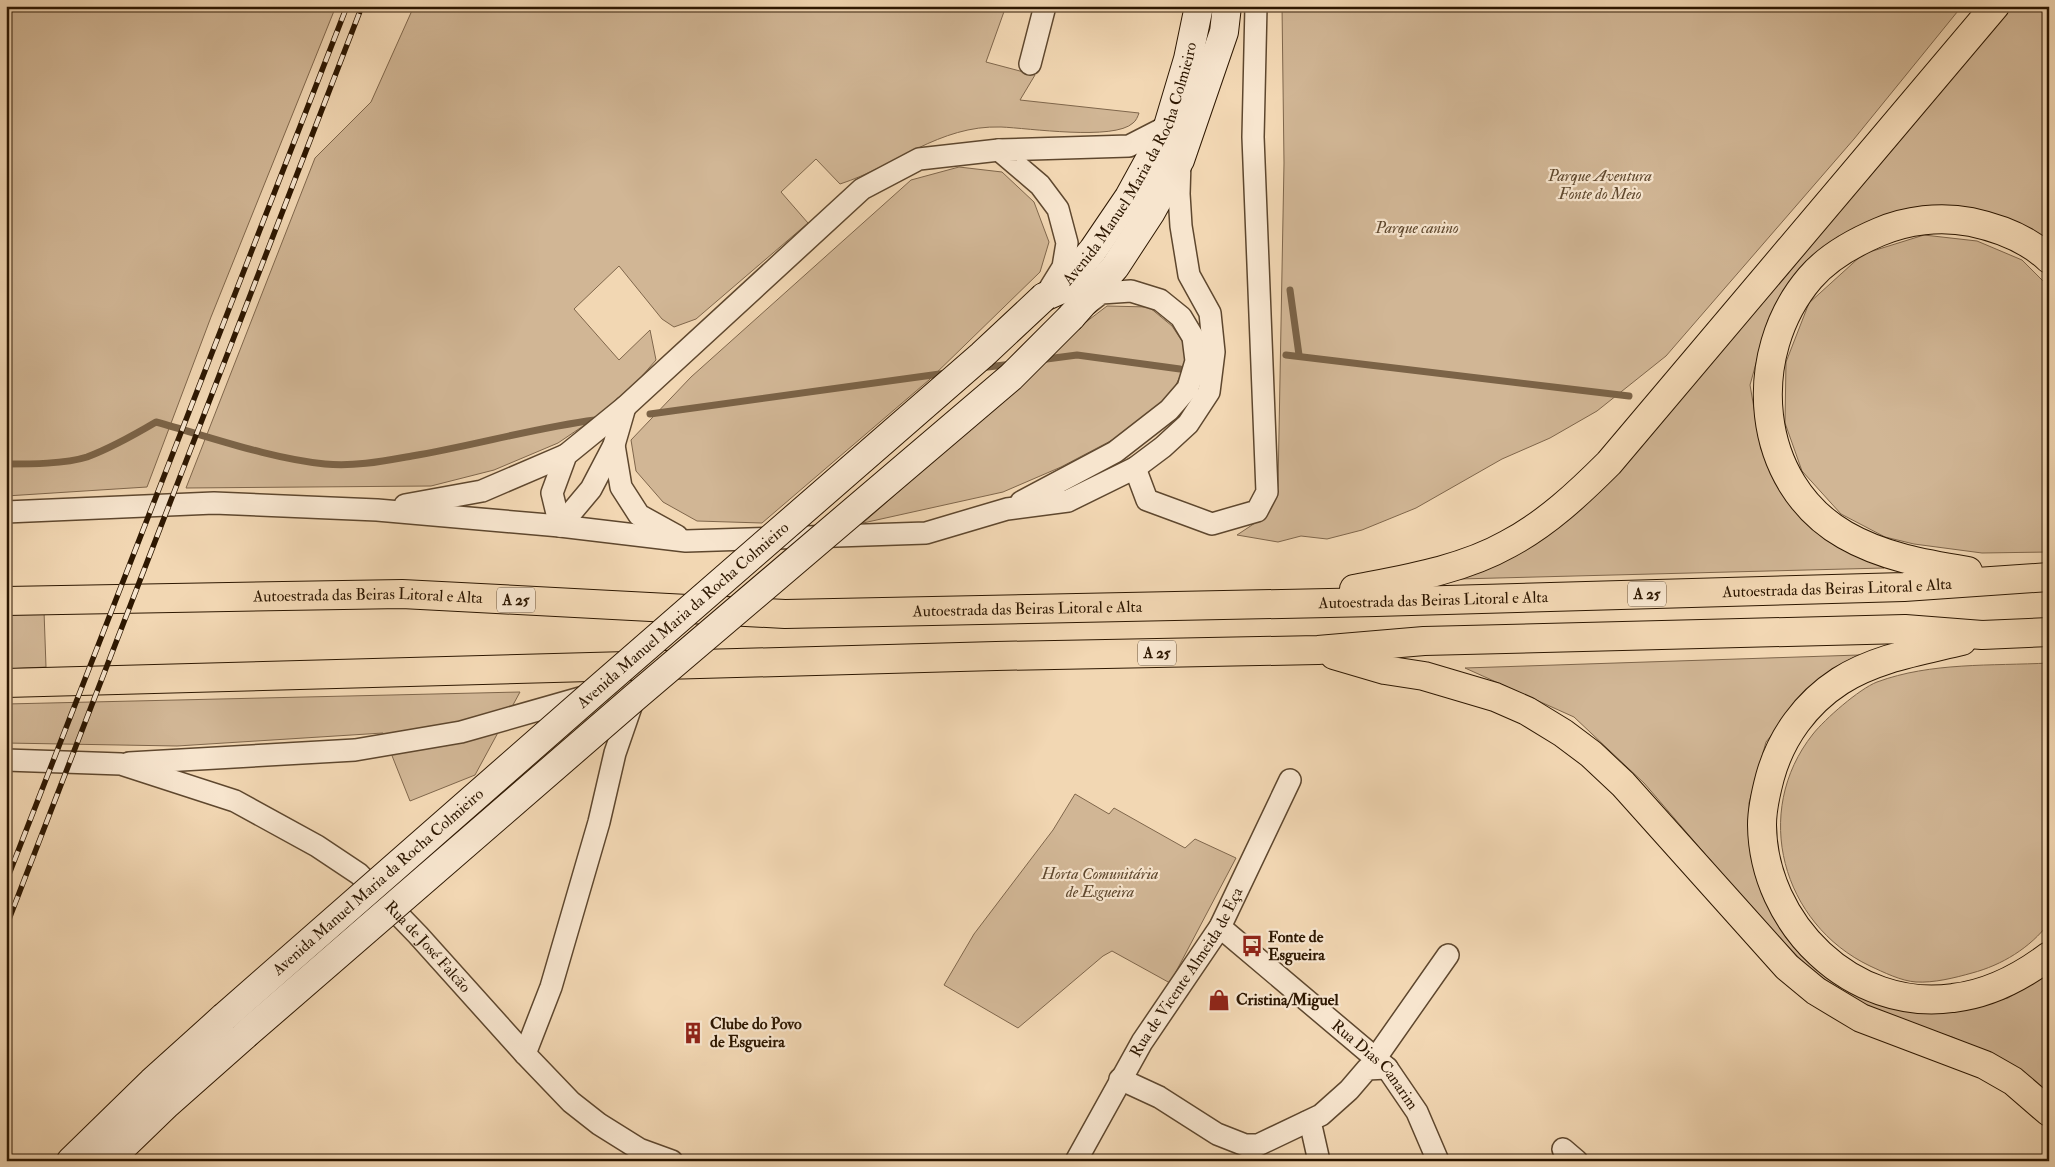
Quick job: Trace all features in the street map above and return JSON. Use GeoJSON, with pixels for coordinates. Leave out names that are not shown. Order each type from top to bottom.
{"type":"FeatureCollection","features":[{"type":"Feature","properties":{"kind":"highway"},"geometry":{"type":"LineString","coordinates":[[1280,602],[1394,582],[1460,563],[1508,545],[1571,499],[1609,463],[1995,6]]}},
{"type":"Feature","properties":{"kind":"highway"},"geometry":{"type":"LineString","coordinates":[[2014,578],[1922,564],[1896,557],[1844,535],[1823,519],[1802,497],[1780,461],[1770,427],[1768,376],[1778,330],[1797,296],[1810,278],[1842,250],[1888,228],[1938,218],[1961,220],[2008,233],[2028,243],[2049,259]]}},
{"type":"Feature","properties":{"kind":"highway","name":"Autoestrada das Beiras Litoral e Alta"},"geometry":{"type":"LineString","coordinates":[[6,601],[402,594],[785,614],[1894,587],[2049,577]]}},
{"type":"Feature","properties":{"kind":"highway","name":"A 25"},"geometry":{"type":"LineString","coordinates":[[6,684],[976,656],[1318,650],[1424,641],[1906,629],[1982,635],[2049,632]]}},
{"type":"Feature","properties":{"kind":"highway"},"geometry":{"type":"LineString","coordinates":[[1982,635],[1865,668],[1841,681],[1820,696],[1802,714],[1776,758],[1768,785],[1762,823],[1766,859],[1780,900],[1804,938],[1836,968],[1878,990],[1920,999],[1954,998],[1999,986],[2018,977],[2049,956]]}},
{"type":"Feature","properties":{"kind":"highway"},"geometry":{"type":"LineString","coordinates":[[1318,650],[1385,670],[1424,676],[1495,697],[1527,711],[1551,725],[1591,754],[1623,784],[1787,968],[1801,980],[1861,1018],[1985,1065],[2013,1081],[2049,1112]]}},
{"type":"Feature","properties":{"kind":"main road","name":"Avenida Manuel Maria da Rocha Colmieiro"},"geometry":{"type":"LineString","coordinates":[[71,1161],[152,1082],[224,1017],[590,696],[931,401],[1044,297],[1060,290],[1093,250],[1129,197],[1168,126],[1188,59],[1199,6]]}},
{"type":"Feature","properties":{"kind":"main road","name":"Avenida Manuel Maria da Rocha Colmieiro"},"geometry":{"type":"LineString","coordinates":[[108,1161],[245,1035],[634,698],[1004,383],[1072,316],[1115,267],[1152,212],[1180,160],[1224,32],[1227,6]]}},
{"type":"Feature","properties":{"kind":"street"},"geometry":{"type":"LineString","coordinates":[[1030,64],[1045,6]]}},
{"type":"Feature","properties":{"kind":"street"},"geometry":{"type":"LineString","coordinates":[[1135,468],[1147,500],[1212,524],[1257,511],[1267,492],[1253,137],[1256,6]]}},
{"type":"Feature","properties":{"kind":"street"},"geometry":{"type":"LineString","coordinates":[[377,510],[482,491],[566,455],[625,407],[862,190],[918,159],[999,150],[1129,146],[1168,126]]}},
{"type":"Feature","properties":{"kind":"street"},"geometry":{"type":"LineString","coordinates":[[999,150],[1040,185],[1058,209],[1068,243],[1063,267],[1044,297]]}},
{"type":"Feature","properties":{"kind":"street"},"geometry":{"type":"LineString","coordinates":[[6,512],[214,503],[377,510],[560,526],[686,541],[926,534],[1007,510],[1068,501],[1135,468],[1188,424],[1209,392],[1214,352],[1210,313],[1189,275],[1181,226],[1179,194],[1180,160]]}},
{"type":"Feature","properties":{"kind":"street"},"geometry":{"type":"LineString","coordinates":[[1007,510],[1115,452],[1169,410],[1188,388],[1196,361],[1193,337],[1181,317],[1160,300],[1131,291],[1101,292],[1072,316]]}},
{"type":"Feature","properties":{"kind":"street"},"geometry":{"type":"LineString","coordinates":[[560,526],[591,489],[614,444],[625,407]]}},
{"type":"Feature","properties":{"kind":"street"},"geometry":{"type":"LineString","coordinates":[[614,444],[620,487],[639,515],[686,541]]}},
{"type":"Feature","properties":{"kind":"street"},"geometry":{"type":"LineString","coordinates":[[560,526],[552,493],[566,455]]}},
{"type":"Feature","properties":{"kind":"street"},"geometry":{"type":"LineString","coordinates":[[121,764],[162,759],[355,750],[461,732],[590,696]]}},
{"type":"Feature","properties":{"kind":"street"},"geometry":{"type":"LineString","coordinates":[[525,1054],[551,987],[599,822],[615,753],[634,698]]}},
{"type":"Feature","properties":{"kind":"street","name":"Rua de José Falcão"},"geometry":{"type":"LineString","coordinates":[[6,760],[121,764],[235,801],[317,846],[359,874],[418,935],[571,1102],[599,1124],[638,1149],[672,1161]]}},
{"type":"Feature","properties":{"kind":"street","name":"Rua de Vicente Almeida de Eça"},"geometry":{"type":"LineString","coordinates":[[1076,1161],[1142,1042],[1220,927],[1290,780]]}},
{"type":"Feature","properties":{"kind":"street","name":"Rua Dias Canarim"},"geometry":{"type":"LineString","coordinates":[[1220,927],[1381,1064],[1417,1112],[1438,1161]]}},
{"type":"Feature","properties":{"kind":"street"},"geometry":{"type":"LineString","coordinates":[[1120,1079],[1159,1097],[1217,1134],[1246,1144],[1258,1145],[1321,1115],[1349,1090],[1367,1069],[1381,1064],[1448,954]]}},
{"type":"Feature","properties":{"kind":"street"},"geometry":{"type":"LineString","coordinates":[[1307,1122],[1312,1130],[1319,1161]]}},
{"type":"Feature","properties":{"kind":"green space"},"geometry":{"type":"Polygon","coordinates":[[[6,6],[336,6],[211,317],[147,487],[6,496],[6,6]]]}},
{"type":"Feature","properties":{"kind":"green space"},"geometry":{"type":"Polygon","coordinates":[[[414,6],[1006,6],[986,62],[1035,75],[1020,100],[1139,113],[1133,123],[1123,128],[1108,131],[1070,132],[1001,127],[979,128],[938,139],[840,184],[816,159],[781,192],[808,223],[696,319],[674,327],[662,319],[619,266],[574,309],[619,360],[650,330],[656,360],[620,401],[558,443],[494,470],[431,486],[186,488],[315,158],[371,102],[414,6]]]}},
{"type":"Feature","properties":{"kind":"green space","name":"Parque Aventura Fonte do Meio"},"geometry":{"type":"Polygon","coordinates":[[[1282,6],[1962,6],[1854,139],[1666,356],[1597,411],[1550,438],[1502,459],[1416,508],[1362,530],[1327,539],[1301,536],[1278,542],[1237,535],[1261,519],[1278,487],[1284,163],[1282,6]]]}},
{"type":"Feature","properties":{"kind":"green space"},"geometry":{"type":"Polygon","coordinates":[[[2013,6],[2049,6],[2049,242],[1982,211],[1802,268],[1768,320],[1750,385],[1761,449],[1791,503],[1817,532],[1884,568],[1459,579],[1617,473],[2013,6]]]}},
{"type":"Feature","properties":{"kind":"green space"},"geometry":{"type":"Polygon","coordinates":[[[959,167],[1002,172],[1034,202],[1049,242],[1040,272],[929,380],[762,523],[697,521],[663,502],[636,471],[631,440],[691,377],[911,180],[959,167]]]}},
{"type":"Feature","properties":{"kind":"green space"},"geometry":{"type":"Polygon","coordinates":[[[1924,235],[1977,241],[2022,260],[2049,287],[2049,552],[1982,553],[1914,544],[1885,537],[1841,514],[1802,471],[1785,423],[1786,362],[1809,303],[1863,254],[1924,235]]]}},
{"type":"Feature","properties":{"kind":"green space"},"geometry":{"type":"Polygon","coordinates":[[[1107,306],[1149,307],[1172,326],[1186,347],[1188,359],[1175,387],[1154,412],[1118,437],[1061,467],[1003,492],[863,523],[1042,365],[1082,325],[1107,306]]]}},
{"type":"Feature","properties":{"kind":"green space"},"geometry":{"type":"Polygon","coordinates":[[[44,611],[46,667],[6,669],[6,614],[44,611]]]}},
{"type":"Feature","properties":{"kind":"green space"},"geometry":{"type":"Polygon","coordinates":[[[1859,655],[1806,692],[1766,742],[1749,803],[1753,860],[1773,912],[1798,950],[1832,981],[1888,1007],[1949,1012],[2008,998],[2049,972],[2049,1092],[2001,1059],[1952,1037],[1912,1025],[1858,1001],[1812,971],[1761,919],[1644,783],[1574,717],[1465,668],[1859,655]]]}},
{"type":"Feature","properties":{"kind":"green space"},"geometry":{"type":"Polygon","coordinates":[[[2049,663],[2049,923],[2024,948],[2005,960],[1983,970],[1937,981],[1916,982],[1898,978],[1870,966],[1840,947],[1815,923],[1797,895],[1785,864],[1781,831],[1783,797],[1794,765],[1813,734],[1852,698],[1877,682],[1919,671],[1940,668],[2049,663]]]}},
{"type":"Feature","properties":{"kind":"green space"},"geometry":{"type":"Polygon","coordinates":[[[520,692],[475,775],[410,801],[383,733],[177,746],[6,743],[6,704],[520,692]]]}},
{"type":"Feature","properties":{"kind":"green space","name":"Horta Comunitária de Esgueira"},"geometry":{"type":"Polygon","coordinates":[[[1075,794],[1109,814],[1114,808],[1185,848],[1195,839],[1236,858],[1170,983],[1112,951],[1103,956],[1018,1028],[944,985],[974,934],[1053,830],[1075,794]]]}},
{"type":"Feature","properties":{"kind":"waterway"},"geometry":{"type":"LineString","coordinates":[[1290,290],[1299,355]]}},
{"type":"Feature","properties":{"kind":"waterway"},"geometry":{"type":"LineString","coordinates":[[1039,360],[1077,355],[1180,369]]}},
{"type":"Feature","properties":{"kind":"waterway"},"geometry":{"type":"LineString","coordinates":[[1286,355],[1629,396]]}},
{"type":"Feature","properties":{"kind":"waterway"},"geometry":{"type":"LineString","coordinates":[[980,368],[1012,364]]}},
{"type":"Feature","properties":{"kind":"waterway"},"geometry":{"type":"LineString","coordinates":[[650,414],[947,373]]}},
{"type":"Feature","properties":{"kind":"waterway"},"geometry":{"type":"LineString","coordinates":[[6,464],[36,464],[87,457],[105,450],[156,422],[282,457],[325,464],[347,465],[380,462],[595,420]]}},
{"type":"Feature","properties":{"kind":"railway"},"geometry":{"type":"LineString","coordinates":[[6,882],[347,6]]}},
{"type":"Feature","properties":{"kind":"railway"},"geometry":{"type":"LineString","coordinates":[[6,927],[362,6]]}},
{"type":"Feature","properties":{"kind":"place","name":"Fonte de Esgueira"},"geometry":{"type":"Point","coordinates":[1252,946]}},
{"type":"Feature","properties":{"kind":"place","name":"Cristina/Miguel"},"geometry":{"type":"Point","coordinates":[1219,1000]}},
{"type":"Feature","properties":{"kind":"place","name":"Clube do Povo de Esgueira"},"geometry":{"type":"Point","coordinates":[693,1033]}},
{"type":"Feature","properties":{"kind":"park label","name":"Parque canino"},"geometry":{"type":"Point","coordinates":[1417,228]}}]}
